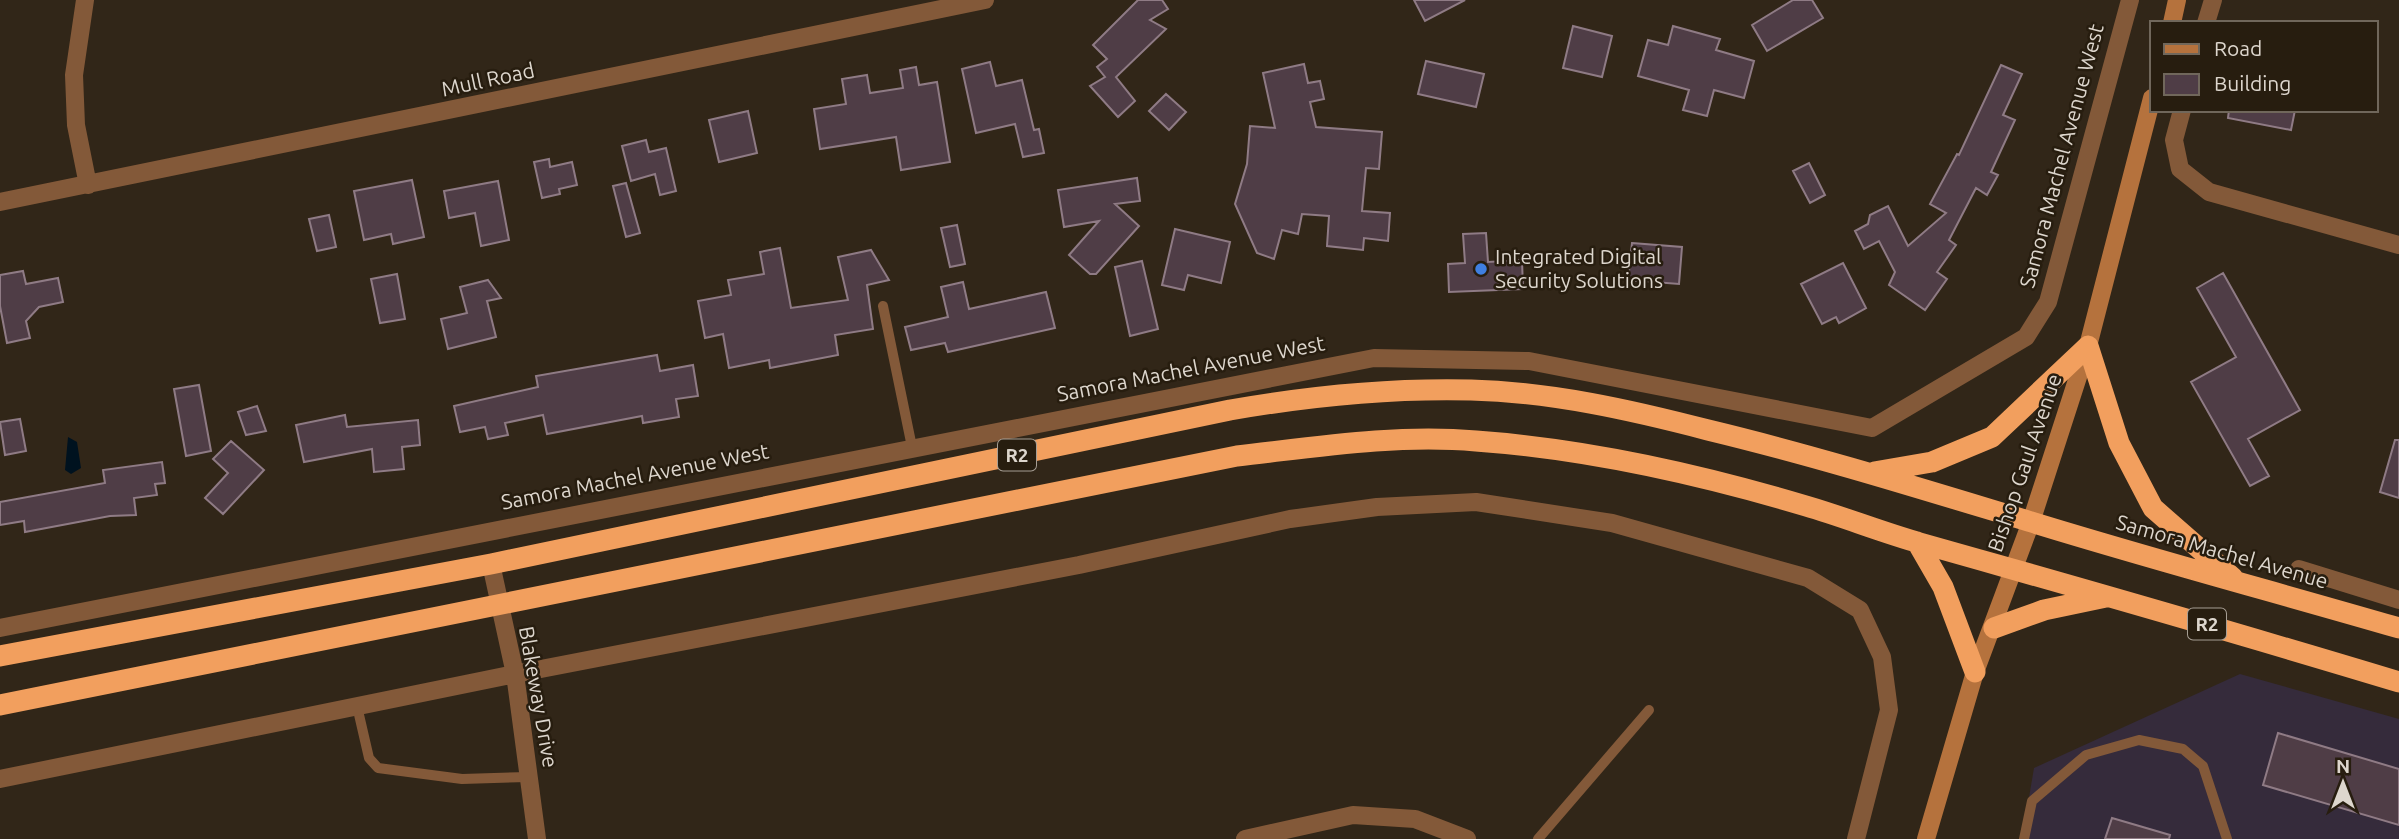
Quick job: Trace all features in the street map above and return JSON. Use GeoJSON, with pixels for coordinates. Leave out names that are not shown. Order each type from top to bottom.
{"type":"FeatureCollection","features":[{"type":"Feature","properties":{"kind":"highway"},"geometry":{"type":"LineString","coordinates":[[1870,472],[1932,461],[1993,437],[2088,346],[2119,443],[2153,508],[2240,583]]}},
{"type":"Feature","properties":{"kind":"highway","name":"R2"},"geometry":{"type":"LineString","coordinates":[[0,656],[491,564],[1230,410],[1299,398],[1372,393],[1473,390],[1598,405],[1754,441],[1870,472],[2031,522]]}},
{"type":"Feature","properties":{"kind":"highway","name":"R2"},"geometry":{"type":"LineString","coordinates":[[0,705],[498,607],[821,538],[1237,456],[1398,439],[1534,446],[1645,465],[1806,506],[1917,542],[2111,596],[2399,682]]}},
{"type":"Feature","properties":{"kind":"highway","name":"Samora Machel Avenue"},"geometry":{"type":"LineString","coordinates":[[2031,522],[2399,628]]}},
{"type":"Feature","properties":{"kind":"highway"},"geometry":{"type":"LineString","coordinates":[[1917,542],[1943,587],[1975,672]]}},
{"type":"Feature","properties":{"kind":"highway"},"geometry":{"type":"LineString","coordinates":[[1994,628],[2044,610],[2111,596]]}},
{"type":"Feature","properties":{"kind":"main road"},"geometry":{"type":"LineString","coordinates":[[2173,21],[2178,0]]}},
{"type":"Feature","properties":{"kind":"main road","name":"Bishop Gaul Avenue"},"geometry":{"type":"LineString","coordinates":[[1926,839],[1975,672],[1994,628],[2031,522],[2088,346],[2150,106]]}},
{"type":"Feature","properties":{"kind":"street"},"geometry":{"type":"LineString","coordinates":[[85,0],[74,75],[76,125],[88,185]]}},
{"type":"Feature","properties":{"kind":"street","name":"Mull Road"},"geometry":{"type":"LineString","coordinates":[[0,202],[985,0]]}},
{"type":"Feature","properties":{"kind":"street","name":"Samora Machel Avenue West"},"geometry":{"type":"LineString","coordinates":[[0,628],[1374,358],[1528,361],[1872,428],[2026,337],[2048,302],[2130,0]]}},
{"type":"Feature","properties":{"kind":"street"},"geometry":{"type":"LineString","coordinates":[[2207,21],[2213,0]]}},
{"type":"Feature","properties":{"kind":"street"},"geometry":{"type":"LineString","coordinates":[[2181,112],[2174,140],[2180,169],[2209,192],[2399,246]]}},
{"type":"Feature","properties":{"kind":"street"},"geometry":{"type":"LineString","coordinates":[[0,779],[515,674],[1079,565],[1290,519],[1377,507],[1476,502],[1612,523],[1808,578],[1860,610],[1882,657],[1889,710],[1856,839]]}},
{"type":"Feature","properties":{"kind":"street","name":"Blakeway Drive"},"geometry":{"type":"LineString","coordinates":[[491,564],[498,607],[515,674],[537,839]]}},
{"type":"Feature","properties":{"kind":"street"},"geometry":{"type":"LineString","coordinates":[[2300,569],[2399,600]]}},
{"type":"Feature","properties":{"kind":"street"},"geometry":{"type":"LineString","coordinates":[[1245,839],[1353,815],[1415,819],[1467,839]]}},
{"type":"Feature","properties":{"kind":"lane"},"geometry":{"type":"LineString","coordinates":[[883,306],[912,447]]}},
{"type":"Feature","properties":{"kind":"lane"},"geometry":{"type":"LineString","coordinates":[[357,706],[369,758],[378,768],[462,779],[528,777]]}},
{"type":"Feature","properties":{"kind":"lane"},"geometry":{"type":"LineString","coordinates":[[1538,839],[1649,710]]}},
{"type":"Feature","properties":{"kind":"lane"},"geometry":{"type":"LineString","coordinates":[[2024,839],[2032,801],[2086,755],[2139,740],[2183,749],[2203,766],[2227,839]]}},
{"type":"Feature","properties":{"kind":"shaded area"},"geometry":{"type":"Polygon","coordinates":[[[2240,674],[2399,719],[2399,839],[2022,839],[2034,768],[2240,674]]]}},
{"type":"Feature","properties":{"kind":"water"},"geometry":{"type":"Polygon","coordinates":[[[68,437],[77,442],[81,468],[71,474],[65,470],[68,437]]]}},
{"type":"Feature","properties":{"kind":"building"},"geometry":{"type":"Polygon","coordinates":[[[1138,0],[1162,0],[1168,9],[1150,20],[1166,29],[1116,77],[1135,101],[1118,117],[1090,86],[1105,77],[1097,67],[1107,59],[1093,45],[1138,0]]]}},
{"type":"Feature","properties":{"kind":"building"},"geometry":{"type":"Polygon","coordinates":[[[1414,0],[1465,0],[1425,21],[1414,0]]]}},
{"type":"Feature","properties":{"kind":"building"},"geometry":{"type":"Polygon","coordinates":[[[1793,0],[1812,0],[1823,18],[1767,51],[1752,25],[1793,0]]]}},
{"type":"Feature","properties":{"kind":"building"},"geometry":{"type":"Polygon","coordinates":[[[1573,26],[1612,36],[1602,77],[1563,68],[1573,26]]]}},
{"type":"Feature","properties":{"kind":"building"},"geometry":{"type":"Polygon","coordinates":[[[1673,26],[1720,39],[1716,50],[1754,61],[1744,98],[1714,90],[1707,116],[1683,110],[1689,90],[1638,76],[1648,40],[1668,45],[1673,26]]]}},
{"type":"Feature","properties":{"kind":"building"},"geometry":{"type":"Polygon","coordinates":[[[1426,61],[1484,74],[1476,107],[1418,94],[1426,61]]]}},
{"type":"Feature","properties":{"kind":"building"},"geometry":{"type":"Polygon","coordinates":[[[990,62],[996,86],[1022,80],[1034,130],[1039,129],[1044,153],[1023,157],[1015,124],[976,133],[962,69],[990,62]]]}},
{"type":"Feature","properties":{"kind":"building"},"geometry":{"type":"Polygon","coordinates":[[[1304,64],[1308,83],[1320,81],[1324,99],[1310,102],[1316,127],[1382,132],[1379,169],[1366,168],[1362,211],[1390,213],[1388,241],[1364,238],[1363,250],[1327,246],[1329,216],[1302,214],[1298,234],[1282,230],[1274,259],[1257,253],[1235,204],[1247,164],[1250,126],[1275,128],[1263,73],[1304,64]]]}},
{"type":"Feature","properties":{"kind":"building"},"geometry":{"type":"Polygon","coordinates":[[[2001,65],[2022,74],[2003,115],[2015,120],[1991,172],[1998,175],[1987,195],[1976,188],[1949,240],[1956,245],[1937,272],[1947,279],[1925,310],[1889,285],[1895,272],[1879,241],[1864,249],[1855,231],[1868,224],[1870,215],[1888,206],[1908,246],[1946,213],[1930,204],[1957,154],[1959,155],[2001,65]]]}},
{"type":"Feature","properties":{"kind":"building"},"geometry":{"type":"Polygon","coordinates":[[[916,67],[919,85],[937,82],[950,162],[901,170],[896,137],[820,149],[814,109],[846,104],[842,79],[867,75],[870,93],[903,88],[900,70],[916,67]]]}},
{"type":"Feature","properties":{"kind":"building"},"geometry":{"type":"Polygon","coordinates":[[[1166,94],[1186,112],[1169,130],[1149,111],[1166,94]]]}},
{"type":"Feature","properties":{"kind":"building"},"geometry":{"type":"Polygon","coordinates":[[[748,111],[757,153],[719,162],[709,120],[748,111]]]}},
{"type":"Feature","properties":{"kind":"building"},"geometry":{"type":"Polygon","coordinates":[[[2229,112],[2295,112],[2291,130],[2228,118],[2229,112]]]}},
{"type":"Feature","properties":{"kind":"building"},"geometry":{"type":"Polygon","coordinates":[[[646,140],[649,152],[666,148],[676,191],[660,195],[655,174],[631,181],[622,146],[646,140]]]}},
{"type":"Feature","properties":{"kind":"building"},"geometry":{"type":"Polygon","coordinates":[[[549,159],[550,167],[572,162],[577,185],[559,189],[560,194],[542,198],[534,162],[549,159]]]}},
{"type":"Feature","properties":{"kind":"building"},"geometry":{"type":"Polygon","coordinates":[[[1809,163],[1825,195],[1810,203],[1793,171],[1809,163]]]}},
{"type":"Feature","properties":{"kind":"building"},"geometry":{"type":"Polygon","coordinates":[[[1137,178],[1140,201],[1115,204],[1139,226],[1096,274],[1090,274],[1069,255],[1099,221],[1064,227],[1058,190],[1137,178]]]}},
{"type":"Feature","properties":{"kind":"building"},"geometry":{"type":"Polygon","coordinates":[[[412,180],[424,237],[393,244],[391,234],[364,240],[354,191],[412,180]]]}},
{"type":"Feature","properties":{"kind":"building"},"geometry":{"type":"Polygon","coordinates":[[[498,181],[509,240],[481,246],[475,213],[449,218],[444,191],[498,181]]]}},
{"type":"Feature","properties":{"kind":"building"},"geometry":{"type":"Polygon","coordinates":[[[626,183],[640,233],[626,237],[613,186],[626,183]]]}},
{"type":"Feature","properties":{"kind":"building"},"geometry":{"type":"Polygon","coordinates":[[[329,215],[336,247],[317,251],[309,219],[329,215]]]}},
{"type":"Feature","properties":{"kind":"building"},"geometry":{"type":"Polygon","coordinates":[[[957,225],[965,264],[950,267],[941,228],[957,225]]]}},
{"type":"Feature","properties":{"kind":"building"},"geometry":{"type":"Polygon","coordinates":[[[1175,229],[1230,242],[1221,283],[1188,275],[1184,290],[1162,285],[1175,229]]]}},
{"type":"Feature","properties":{"kind":"building"},"geometry":{"type":"Polygon","coordinates":[[[1486,233],[1488,262],[1522,260],[1523,289],[1449,292],[1448,264],[1465,263],[1463,234],[1486,233]]]}},
{"type":"Feature","properties":{"kind":"building"},"geometry":{"type":"Polygon","coordinates":[[[1632,243],[1682,247],[1679,284],[1628,280],[1632,243]]]}},
{"type":"Feature","properties":{"kind":"building"},"geometry":{"type":"Polygon","coordinates":[[[780,248],[791,308],[848,300],[838,257],[871,250],[889,280],[867,285],[873,329],[835,335],[838,355],[770,368],[769,360],[729,368],[723,334],[705,338],[698,301],[731,295],[728,280],[764,274],[760,252],[780,248]]]}},
{"type":"Feature","properties":{"kind":"building"},"geometry":{"type":"Polygon","coordinates":[[[1142,261],[1158,329],[1130,336],[1115,267],[1142,261]]]}},
{"type":"Feature","properties":{"kind":"building"},"geometry":{"type":"Polygon","coordinates":[[[1843,263],[1866,308],[1839,323],[1836,317],[1822,324],[1801,284],[1843,263]]]}},
{"type":"Feature","properties":{"kind":"building"},"geometry":{"type":"Polygon","coordinates":[[[23,271],[26,284],[58,278],[63,302],[39,307],[26,321],[30,338],[7,343],[0,306],[0,275],[23,271]]]}},
{"type":"Feature","properties":{"kind":"building"},"geometry":{"type":"Polygon","coordinates":[[[2223,273],[2300,410],[2248,439],[2269,476],[2250,486],[2191,382],[2236,357],[2197,288],[2223,273]]]}},
{"type":"Feature","properties":{"kind":"building"},"geometry":{"type":"Polygon","coordinates":[[[397,274],[405,319],[380,323],[371,279],[397,274]]]}},
{"type":"Feature","properties":{"kind":"building"},"geometry":{"type":"Polygon","coordinates":[[[488,280],[501,298],[487,301],[496,337],[448,349],[441,319],[467,313],[460,287],[488,280]]]}},
{"type":"Feature","properties":{"kind":"building"},"geometry":{"type":"Polygon","coordinates":[[[963,282],[969,309],[1046,292],[1055,328],[948,352],[945,343],[911,350],[905,327],[948,317],[941,287],[963,282]]]}},
{"type":"Feature","properties":{"kind":"building"},"geometry":{"type":"Polygon","coordinates":[[[657,355],[660,371],[693,365],[698,396],[676,399],[679,417],[643,423],[642,416],[547,434],[543,415],[505,423],[508,435],[488,439],[485,427],[460,432],[454,406],[538,387],[536,376],[657,355]]]}},
{"type":"Feature","properties":{"kind":"building"},"geometry":{"type":"Polygon","coordinates":[[[199,385],[211,451],[186,456],[174,389],[199,385]]]}},
{"type":"Feature","properties":{"kind":"building"},"geometry":{"type":"Polygon","coordinates":[[[257,406],[266,431],[246,435],[238,412],[257,406]]]}},
{"type":"Feature","properties":{"kind":"building"},"geometry":{"type":"Polygon","coordinates":[[[345,415],[347,427],[418,420],[420,445],[402,447],[404,469],[374,472],[372,449],[304,462],[296,425],[345,415]]]}},
{"type":"Feature","properties":{"kind":"building"},"geometry":{"type":"Polygon","coordinates":[[[20,419],[26,451],[5,455],[0,422],[20,419]]]}},
{"type":"Feature","properties":{"kind":"building"},"geometry":{"type":"Polygon","coordinates":[[[2395,440],[2399,440],[2399,498],[2380,492],[2395,440]]]}},
{"type":"Feature","properties":{"kind":"building"},"geometry":{"type":"Polygon","coordinates":[[[231,441],[264,470],[223,514],[205,498],[228,473],[213,459],[231,441]]]}},
{"type":"Feature","properties":{"kind":"building"},"geometry":{"type":"Polygon","coordinates":[[[162,462],[165,483],[155,484],[157,495],[134,498],[136,515],[110,516],[25,532],[24,521],[0,525],[0,502],[105,483],[103,470],[162,462]]]}},
{"type":"Feature","properties":{"kind":"building"},"geometry":{"type":"Polygon","coordinates":[[[2278,733],[2399,769],[2399,825],[2263,785],[2278,733]]]}},
{"type":"Feature","properties":{"kind":"building"},"geometry":{"type":"Polygon","coordinates":[[[2112,818],[2170,835],[2169,839],[2105,839],[2112,818]]]}},
{"type":"Feature","properties":{"kind":"place","name":"Integrated Digital Security Solutions"},"geometry":{"type":"Point","coordinates":[1481,269]}}]}
